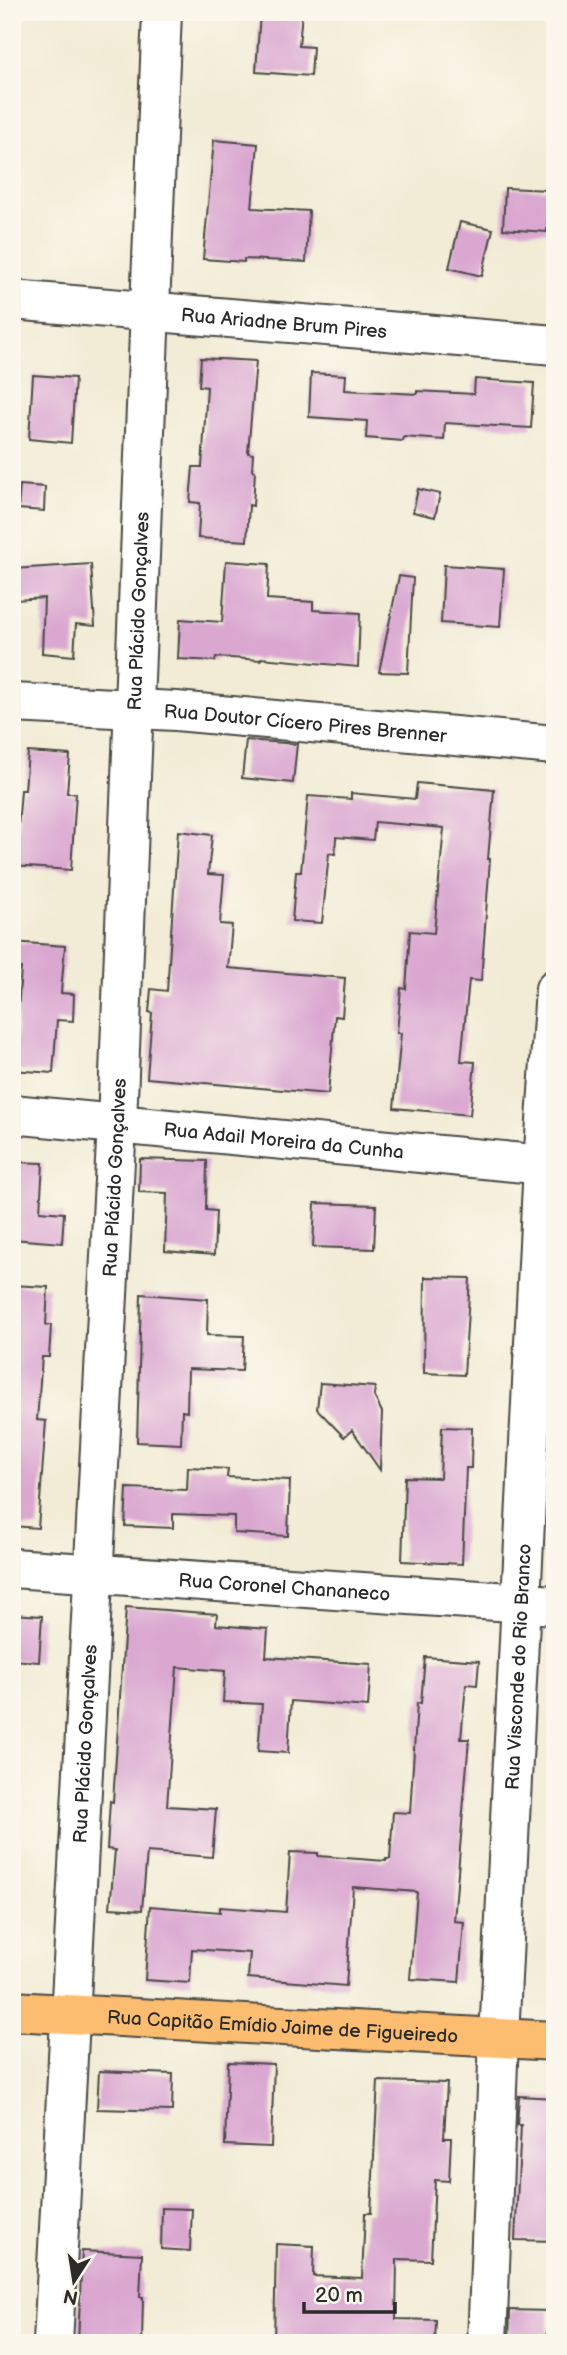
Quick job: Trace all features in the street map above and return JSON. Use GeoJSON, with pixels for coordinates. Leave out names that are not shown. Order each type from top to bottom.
{"type":"FeatureCollection","features":[{"type":"Feature","properties":{"kind":"main road","name":"Rua Capitão Emídio Jaime de Figueiredo"},"geometry":{"type":"LineString","coordinates":[[12,2011],[555,2041]]}},
{"type":"Feature","properties":{"kind":"street","name":"Rua Plácido Gonçalves"},"geometry":{"type":"LineString","coordinates":[[53,2343],[117,1123],[162,12]]}},
{"type":"Feature","properties":{"kind":"street","name":"Rua Ariadne Brum Pires"},"geometry":{"type":"LineString","coordinates":[[12,300],[555,345]]}},
{"type":"Feature","properties":{"kind":"street","name":"Rua Doutor Cícero Pires Brenner"},"geometry":{"type":"LineString","coordinates":[[12,703],[135,708],[555,745]]}},
{"type":"Feature","properties":{"kind":"street","name":"Rua Visconde do Rio Branco"},"geometry":{"type":"LineString","coordinates":[[487,2343],[499,2037],[538,1604],[555,989]]}},
{"type":"Feature","properties":{"kind":"street","name":"Rua Adail Moreira da Cunha"},"geometry":{"type":"LineString","coordinates":[[12,1114],[549,1165]]}},
{"type":"Feature","properties":{"kind":"street","name":"Rua Coronel Chananeco"},"geometry":{"type":"LineString","coordinates":[[12,1568],[538,1604]]}},
{"type":"Feature","properties":{"kind":"building"},"geometry":{"type":"Polygon","coordinates":[[[260,12],[302,12],[299,46],[313,47],[311,76],[256,72],[260,12]]]}},
{"type":"Feature","properties":{"kind":"building"},"geometry":{"type":"Polygon","coordinates":[[[214,140],[258,144],[252,208],[309,211],[306,262],[203,259],[214,140]]]}},
{"type":"Feature","properties":{"kind":"building"},"geometry":{"type":"Polygon","coordinates":[[[505,188],[549,190],[547,232],[503,229],[505,188]]]}},
{"type":"Feature","properties":{"kind":"building"},"geometry":{"type":"Polygon","coordinates":[[[460,222],[493,229],[482,276],[449,268],[460,222]]]}},
{"type":"Feature","properties":{"kind":"building"},"geometry":{"type":"Polygon","coordinates":[[[201,358],[256,361],[248,453],[253,454],[252,470],[255,471],[253,506],[249,505],[247,541],[198,538],[200,503],[190,502],[193,467],[202,467],[207,387],[199,386],[201,358]]]}},
{"type":"Feature","properties":{"kind":"building"},"geometry":{"type":"Polygon","coordinates":[[[311,373],[346,375],[345,390],[417,394],[417,391],[474,394],[475,379],[534,383],[531,428],[445,423],[444,440],[366,438],[367,421],[309,417],[311,373]]]}},
{"type":"Feature","properties":{"kind":"building"},"geometry":{"type":"Polygon","coordinates":[[[33,375],[75,378],[71,443],[29,439],[33,375]]]}},
{"type":"Feature","properties":{"kind":"building"},"geometry":{"type":"Polygon","coordinates":[[[20,485],[45,487],[44,511],[18,509],[20,485]]]}},
{"type":"Feature","properties":{"kind":"building"},"geometry":{"type":"Polygon","coordinates":[[[418,489],[440,494],[435,517],[413,512],[418,489]]]}},
{"type":"Feature","properties":{"kind":"building"},"geometry":{"type":"Polygon","coordinates":[[[226,561],[269,564],[267,599],[313,602],[313,610],[360,613],[358,667],[261,658],[216,657],[215,661],[178,659],[180,619],[222,622],[226,561]]]}},
{"type":"Feature","properties":{"kind":"building"},"geometry":{"type":"Polygon","coordinates":[[[91,564],[95,626],[76,624],[74,656],[42,653],[44,598],[15,600],[13,569],[91,564]]]}},
{"type":"Feature","properties":{"kind":"building"},"geometry":{"type":"Polygon","coordinates":[[[444,565],[504,569],[500,627],[441,623],[444,565]]]}},
{"type":"Feature","properties":{"kind":"building"},"geometry":{"type":"Polygon","coordinates":[[[399,576],[413,578],[408,673],[379,672],[399,576]]]}},
{"type":"Feature","properties":{"kind":"building"},"geometry":{"type":"Polygon","coordinates":[[[246,740],[297,744],[293,783],[242,778],[246,740]]]}},
{"type":"Feature","properties":{"kind":"building"},"geometry":{"type":"Polygon","coordinates":[[[28,752],[70,755],[67,793],[76,793],[71,870],[12,866],[12,840],[17,840],[21,790],[25,790],[28,752]]]}},
{"type":"Feature","properties":{"kind":"building"},"geometry":{"type":"Polygon","coordinates":[[[417,783],[494,790],[481,981],[469,980],[461,1061],[475,1062],[470,1115],[394,1108],[401,1033],[397,1033],[401,988],[406,989],[410,931],[434,933],[444,828],[375,822],[373,840],[336,837],[335,854],[329,853],[322,923],[292,921],[296,872],[301,872],[308,796],[351,799],[351,793],[415,799],[417,783]]]}},
{"type":"Feature","properties":{"kind":"building"},"geometry":{"type":"Polygon","coordinates":[[[178,831],[212,835],[208,874],[224,875],[220,924],[232,925],[228,968],[345,978],[342,1017],[335,1016],[328,1094],[147,1078],[151,989],[167,991],[178,831]]]}},
{"type":"Feature","properties":{"kind":"building"},"geometry":{"type":"Polygon","coordinates":[[[12,942],[65,946],[61,993],[74,994],[73,1021],[57,1020],[53,1073],[12,1070],[12,1041],[16,1041],[21,968],[12,967],[12,942]]]}},
{"type":"Feature","properties":{"kind":"building"},"geometry":{"type":"Polygon","coordinates":[[[140,1159],[207,1161],[206,1210],[216,1211],[214,1255],[165,1251],[167,1193],[139,1192],[140,1159]]]}},
{"type":"Feature","properties":{"kind":"building"},"geometry":{"type":"Polygon","coordinates":[[[12,1162],[43,1163],[40,1211],[64,1213],[62,1243],[12,1239],[15,1195],[12,1194],[12,1162]]]}},
{"type":"Feature","properties":{"kind":"building"},"geometry":{"type":"Polygon","coordinates":[[[315,1203],[376,1205],[374,1249],[313,1247],[315,1203]]]}},
{"type":"Feature","properties":{"kind":"building"},"geometry":{"type":"Polygon","coordinates":[[[425,1277],[470,1278],[464,1375],[424,1373],[425,1277]]]}},
{"type":"Feature","properties":{"kind":"building"},"geometry":{"type":"Polygon","coordinates":[[[12,1285],[48,1287],[46,1325],[51,1325],[49,1357],[42,1357],[37,1420],[46,1421],[38,1528],[12,1526],[12,1285]]]}},
{"type":"Feature","properties":{"kind":"building"},"geometry":{"type":"Polygon","coordinates":[[[141,1294],[208,1299],[207,1335],[244,1336],[242,1371],[188,1369],[187,1412],[182,1411],[181,1444],[137,1442],[141,1294]]]}},
{"type":"Feature","properties":{"kind":"building"},"geometry":{"type":"Polygon","coordinates":[[[320,1383],[375,1387],[374,1396],[382,1412],[380,1470],[352,1430],[344,1437],[317,1409],[320,1383]]]}},
{"type":"Feature","properties":{"kind":"building"},"geometry":{"type":"Polygon","coordinates":[[[442,1427],[472,1428],[471,1468],[466,1468],[462,1564],[402,1561],[405,1477],[440,1478],[442,1427]]]}},
{"type":"Feature","properties":{"kind":"building"},"geometry":{"type":"Polygon","coordinates":[[[188,1467],[228,1469],[227,1477],[290,1480],[288,1536],[234,1533],[234,1516],[173,1514],[173,1528],[125,1526],[127,1488],[187,1490],[188,1467]]]}},
{"type":"Feature","properties":{"kind":"building"},"geometry":{"type":"Polygon","coordinates":[[[126,1607],[217,1614],[216,1625],[268,1629],[266,1657],[371,1664],[368,1707],[291,1701],[288,1753],[258,1751],[262,1704],[223,1702],[225,1671],[177,1667],[167,1806],[216,1809],[212,1857],[147,1852],[142,1910],[110,1908],[115,1850],[107,1849],[110,1801],[113,1802],[126,1607]]]}},
{"type":"Feature","properties":{"kind":"building"},"geometry":{"type":"Polygon","coordinates":[[[12,1614],[42,1616],[39,1662],[12,1660],[12,1614]]]}},
{"type":"Feature","properties":{"kind":"building"},"geometry":{"type":"Polygon","coordinates":[[[425,1657],[479,1661],[477,1685],[466,1684],[461,1739],[469,1739],[454,1921],[464,1922],[459,1982],[410,1979],[417,1892],[353,1887],[346,1986],[248,1978],[250,1953],[192,1949],[190,1983],[145,1980],[150,1906],[220,1912],[220,1907],[286,1912],[290,1852],[386,1861],[390,1859],[393,1812],[410,1813],[417,1703],[421,1703],[425,1657]]]}},
{"type":"Feature","properties":{"kind":"building"},"geometry":{"type":"Polygon","coordinates":[[[228,2062],[274,2064],[271,2147],[225,2145],[228,2062]]]}},
{"type":"Feature","properties":{"kind":"building"},"geometry":{"type":"Polygon","coordinates":[[[99,2071],[173,2074],[172,2111],[97,2109],[99,2071]]]}},
{"type":"Feature","properties":{"kind":"building"},"geometry":{"type":"Polygon","coordinates":[[[378,2081],[447,2083],[444,2138],[451,2138],[449,2181],[435,2180],[431,2260],[397,2259],[396,2319],[436,2320],[435,2343],[274,2342],[276,2244],[314,2246],[313,2276],[362,2278],[365,2213],[371,2213],[378,2081]]]}},
{"type":"Feature","properties":{"kind":"building"},"geometry":{"type":"Polygon","coordinates":[[[519,2096],[555,2098],[555,2241],[515,2240],[521,2125],[517,2125],[519,2096]]]}},
{"type":"Feature","properties":{"kind":"building"},"geometry":{"type":"Polygon","coordinates":[[[162,2208],[192,2209],[190,2251],[161,2249],[162,2208]]]}},
{"type":"Feature","properties":{"kind":"building"},"geometry":{"type":"Polygon","coordinates":[[[82,2251],[142,2254],[142,2343],[78,2343],[82,2251]]]}},
{"type":"Feature","properties":{"kind":"building"},"geometry":{"type":"Polygon","coordinates":[[[510,2310],[549,2311],[547,2343],[509,2343],[510,2310]]]}}]}
